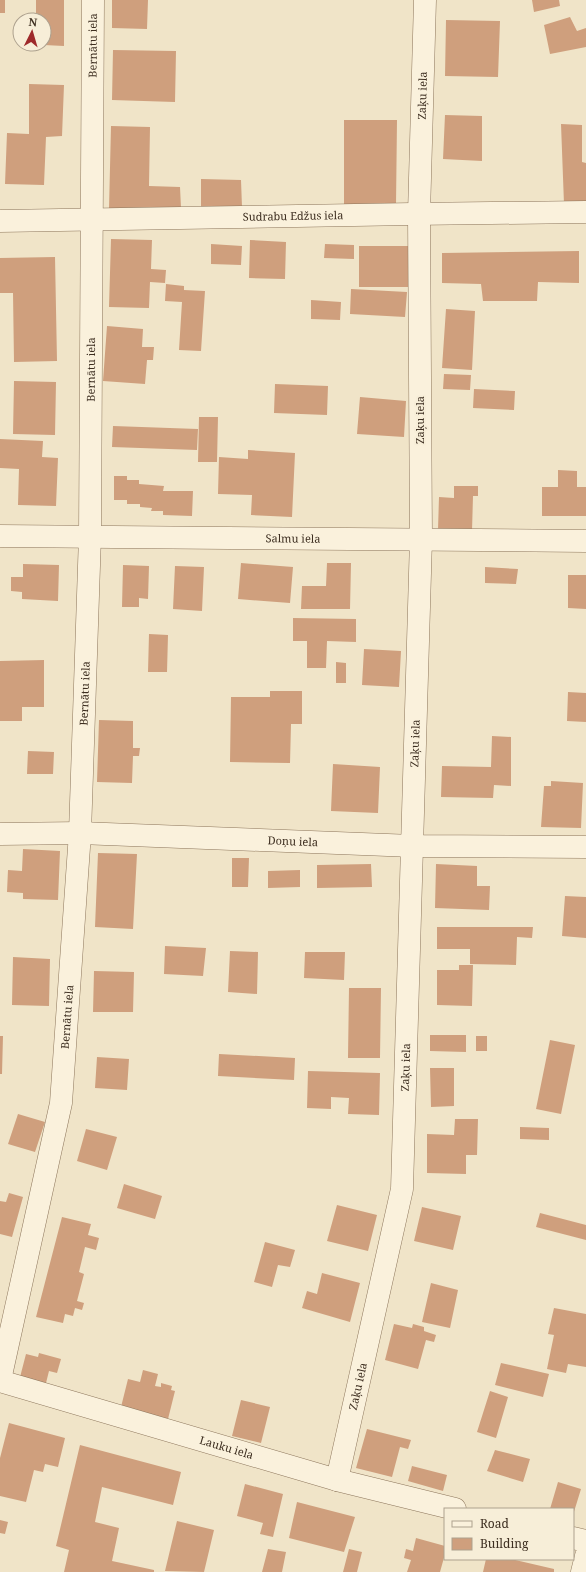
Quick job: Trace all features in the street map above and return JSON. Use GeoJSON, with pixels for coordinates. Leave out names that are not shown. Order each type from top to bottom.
{"type":"FeatureCollection","features":[{"type":"Feature","properties":{"kind":"street","name":"Bernātu iela"},"geometry":{"type":"LineString","coordinates":[[0,1381],[61,1103],[80,833],[90,536],[93,220],[93,0]]}},
{"type":"Feature","properties":{"kind":"street","name":"Zaķu iela"},"geometry":{"type":"LineString","coordinates":[[337,1480],[402,1189],[421,539],[419,214],[425,0]]}},
{"type":"Feature","properties":{"kind":"street","name":"Sudrabu Edžus iela"},"geometry":{"type":"LineString","coordinates":[[0,221],[586,212]]}},
{"type":"Feature","properties":{"kind":"street","name":"Salmu iela"},"geometry":{"type":"LineString","coordinates":[[0,536],[586,541]]}},
{"type":"Feature","properties":{"kind":"street","name":"Doņu iela"},"geometry":{"type":"LineString","coordinates":[[0,834],[80,833],[413,846],[586,847]]}},
{"type":"Feature","properties":{"kind":"street","name":"Lauku iela"},"geometry":{"type":"LineString","coordinates":[[0,1381],[337,1480],[451,1508]]}},
{"type":"Feature","properties":{"kind":"street"},"geometry":{"type":"LineString","coordinates":[[574,1538],[586,1541]]}},
{"type":"Feature","properties":{"kind":"street"},"geometry":{"type":"LineString","coordinates":[[582,1572],[586,1556]]}},
{"type":"Feature","properties":{"kind":"building"},"geometry":{"type":"Polygon","coordinates":[[[0,0],[5,0],[5,13],[0,13],[0,0]]]}},
{"type":"Feature","properties":{"kind":"building"},"geometry":{"type":"Polygon","coordinates":[[[36,0],[64,0],[64,46],[52,45],[52,12],[36,12],[36,0]]]}},
{"type":"Feature","properties":{"kind":"building"},"geometry":{"type":"Polygon","coordinates":[[[112,0],[148,0],[147,29],[112,28],[112,0]]]}},
{"type":"Feature","properties":{"kind":"building"},"geometry":{"type":"Polygon","coordinates":[[[532,0],[559,0],[560,6],[534,12],[532,0]]]}},
{"type":"Feature","properties":{"kind":"building"},"geometry":{"type":"Polygon","coordinates":[[[570,17],[577,31],[586,28],[586,47],[550,54],[544,25],[570,17]]]}},
{"type":"Feature","properties":{"kind":"building"},"geometry":{"type":"Polygon","coordinates":[[[446,20],[500,21],[498,77],[445,76],[446,20]]]}},
{"type":"Feature","properties":{"kind":"building"},"geometry":{"type":"Polygon","coordinates":[[[113,50],[176,51],[175,102],[112,100],[113,50]]]}},
{"type":"Feature","properties":{"kind":"building"},"geometry":{"type":"Polygon","coordinates":[[[29,84],[64,85],[62,136],[46,137],[44,185],[5,184],[7,133],[29,134],[29,84]]]}},
{"type":"Feature","properties":{"kind":"building"},"geometry":{"type":"Polygon","coordinates":[[[445,115],[482,116],[482,161],[443,159],[445,115]]]}},
{"type":"Feature","properties":{"kind":"building"},"geometry":{"type":"Polygon","coordinates":[[[344,120],[397,120],[396,205],[344,206],[344,120]]]}},
{"type":"Feature","properties":{"kind":"building"},"geometry":{"type":"Polygon","coordinates":[[[561,124],[582,125],[582,162],[586,163],[586,204],[564,204],[561,124]]]}},
{"type":"Feature","properties":{"kind":"building"},"geometry":{"type":"Polygon","coordinates":[[[111,126],[150,127],[149,186],[180,187],[181,208],[109,209],[111,126]]]}},
{"type":"Feature","properties":{"kind":"building"},"geometry":{"type":"Polygon","coordinates":[[[201,179],[241,180],[242,207],[201,209],[201,179]]]}},
{"type":"Feature","properties":{"kind":"building"},"geometry":{"type":"Polygon","coordinates":[[[111,239],[152,240],[151,269],[166,270],[165,283],[150,282],[149,308],[109,307],[111,239]]]}},
{"type":"Feature","properties":{"kind":"building"},"geometry":{"type":"Polygon","coordinates":[[[250,240],[286,242],[285,279],[249,278],[250,240]]]}},
{"type":"Feature","properties":{"kind":"building"},"geometry":{"type":"Polygon","coordinates":[[[211,244],[242,246],[241,265],[211,264],[211,244]]]}},
{"type":"Feature","properties":{"kind":"building"},"geometry":{"type":"Polygon","coordinates":[[[325,244],[354,245],[354,259],[324,258],[325,244]]]}},
{"type":"Feature","properties":{"kind":"building"},"geometry":{"type":"Polygon","coordinates":[[[359,246],[408,246],[408,287],[359,287],[359,246]]]}},
{"type":"Feature","properties":{"kind":"building"},"geometry":{"type":"Polygon","coordinates":[[[579,251],[579,283],[538,282],[537,301],[483,301],[481,284],[442,283],[442,253],[579,251]]]}},
{"type":"Feature","properties":{"kind":"building"},"geometry":{"type":"Polygon","coordinates":[[[55,257],[57,361],[14,362],[13,293],[0,293],[0,258],[55,257]]]}},
{"type":"Feature","properties":{"kind":"building"},"geometry":{"type":"Polygon","coordinates":[[[166,284],[184,286],[184,290],[205,291],[201,351],[179,350],[182,302],[165,301],[166,284]]]}},
{"type":"Feature","properties":{"kind":"building"},"geometry":{"type":"Polygon","coordinates":[[[351,289],[407,292],[405,317],[350,314],[351,289]]]}},
{"type":"Feature","properties":{"kind":"building"},"geometry":{"type":"Polygon","coordinates":[[[311,300],[341,302],[340,320],[311,319],[311,300]]]}},
{"type":"Feature","properties":{"kind":"building"},"geometry":{"type":"Polygon","coordinates":[[[446,309],[475,311],[472,370],[442,368],[446,309]]]}},
{"type":"Feature","properties":{"kind":"building"},"geometry":{"type":"Polygon","coordinates":[[[107,326],[143,329],[142,347],[154,347],[153,360],[147,360],[145,384],[103,381],[107,326]]]}},
{"type":"Feature","properties":{"kind":"building"},"geometry":{"type":"Polygon","coordinates":[[[444,374],[471,375],[470,390],[443,389],[444,374]]]}},
{"type":"Feature","properties":{"kind":"building"},"geometry":{"type":"Polygon","coordinates":[[[14,381],[56,382],[55,435],[13,434],[14,381]]]}},
{"type":"Feature","properties":{"kind":"building"},"geometry":{"type":"Polygon","coordinates":[[[275,384],[328,386],[327,415],[274,413],[275,384]]]}},
{"type":"Feature","properties":{"kind":"building"},"geometry":{"type":"Polygon","coordinates":[[[474,389],[515,391],[514,410],[473,408],[474,389]]]}},
{"type":"Feature","properties":{"kind":"building"},"geometry":{"type":"Polygon","coordinates":[[[360,397],[406,401],[404,437],[357,434],[360,397]]]}},
{"type":"Feature","properties":{"kind":"building"},"geometry":{"type":"Polygon","coordinates":[[[199,417],[218,417],[217,462],[198,462],[199,417]]]}},
{"type":"Feature","properties":{"kind":"building"},"geometry":{"type":"Polygon","coordinates":[[[113,426],[198,429],[197,450],[112,447],[113,426]]]}},
{"type":"Feature","properties":{"kind":"building"},"geometry":{"type":"Polygon","coordinates":[[[0,439],[43,441],[42,457],[58,458],[56,506],[18,505],[19,469],[0,468],[0,439]]]}},
{"type":"Feature","properties":{"kind":"building"},"geometry":{"type":"Polygon","coordinates":[[[248,450],[295,453],[292,517],[251,515],[252,495],[218,494],[219,457],[248,459],[248,450]]]}},
{"type":"Feature","properties":{"kind":"building"},"geometry":{"type":"Polygon","coordinates":[[[558,470],[577,471],[577,487],[586,487],[586,516],[542,516],[542,487],[558,487],[558,470]]]}},
{"type":"Feature","properties":{"kind":"building"},"geometry":{"type":"Polygon","coordinates":[[[114,476],[127,476],[127,480],[139,480],[139,484],[164,486],[163,491],[193,491],[192,516],[163,515],[163,511],[151,511],[152,508],[140,507],[140,504],[127,504],[127,500],[114,500],[114,476]]]}},
{"type":"Feature","properties":{"kind":"building"},"geometry":{"type":"Polygon","coordinates":[[[454,486],[478,486],[478,496],[473,496],[472,531],[438,530],[439,497],[454,498],[454,486]]]}},
{"type":"Feature","properties":{"kind":"building"},"geometry":{"type":"Polygon","coordinates":[[[241,563],[293,567],[290,603],[238,599],[241,563]]]}},
{"type":"Feature","properties":{"kind":"building"},"geometry":{"type":"Polygon","coordinates":[[[327,563],[351,563],[350,609],[301,609],[302,586],[326,586],[327,563]]]}},
{"type":"Feature","properties":{"kind":"building"},"geometry":{"type":"Polygon","coordinates":[[[23,564],[59,565],[58,601],[22,599],[22,592],[11,591],[11,577],[23,577],[23,564]]]}},
{"type":"Feature","properties":{"kind":"building"},"geometry":{"type":"Polygon","coordinates":[[[123,565],[149,566],[148,599],[139,598],[139,607],[122,607],[123,565]]]}},
{"type":"Feature","properties":{"kind":"building"},"geometry":{"type":"Polygon","coordinates":[[[175,566],[204,567],[202,611],[173,609],[175,566]]]}},
{"type":"Feature","properties":{"kind":"building"},"geometry":{"type":"Polygon","coordinates":[[[485,567],[518,569],[516,584],[485,583],[485,567]]]}},
{"type":"Feature","properties":{"kind":"building"},"geometry":{"type":"Polygon","coordinates":[[[568,575],[586,575],[586,609],[568,608],[568,575]]]}},
{"type":"Feature","properties":{"kind":"building"},"geometry":{"type":"Polygon","coordinates":[[[293,618],[356,619],[356,642],[327,641],[326,668],[307,668],[307,641],[293,641],[293,618]]]}},
{"type":"Feature","properties":{"kind":"building"},"geometry":{"type":"Polygon","coordinates":[[[149,634],[168,635],[167,672],[148,672],[149,634]]]}},
{"type":"Feature","properties":{"kind":"building"},"geometry":{"type":"Polygon","coordinates":[[[364,649],[401,651],[399,687],[362,685],[364,649]]]}},
{"type":"Feature","properties":{"kind":"building"},"geometry":{"type":"Polygon","coordinates":[[[44,660],[44,707],[22,707],[22,721],[0,721],[0,661],[44,660]]]}},
{"type":"Feature","properties":{"kind":"building"},"geometry":{"type":"Polygon","coordinates":[[[336,662],[346,663],[346,683],[336,683],[336,662]]]}},
{"type":"Feature","properties":{"kind":"building"},"geometry":{"type":"Polygon","coordinates":[[[270,691],[302,691],[302,724],[291,724],[290,763],[230,762],[231,697],[270,697],[270,691]]]}},
{"type":"Feature","properties":{"kind":"building"},"geometry":{"type":"Polygon","coordinates":[[[568,692],[586,693],[586,722],[567,721],[568,692]]]}},
{"type":"Feature","properties":{"kind":"building"},"geometry":{"type":"Polygon","coordinates":[[[99,720],[133,721],[133,748],[140,748],[139,756],[133,756],[132,783],[97,782],[99,720]]]}},
{"type":"Feature","properties":{"kind":"building"},"geometry":{"type":"Polygon","coordinates":[[[492,736],[511,737],[511,786],[494,785],[493,798],[441,797],[442,766],[491,767],[492,736]]]}},
{"type":"Feature","properties":{"kind":"building"},"geometry":{"type":"Polygon","coordinates":[[[28,751],[54,752],[53,774],[27,774],[28,751]]]}},
{"type":"Feature","properties":{"kind":"building"},"geometry":{"type":"Polygon","coordinates":[[[333,764],[380,767],[378,813],[331,811],[333,764]]]}},
{"type":"Feature","properties":{"kind":"building"},"geometry":{"type":"Polygon","coordinates":[[[551,781],[583,783],[581,828],[541,827],[544,786],[551,786],[551,781]]]}},
{"type":"Feature","properties":{"kind":"building"},"geometry":{"type":"Polygon","coordinates":[[[23,849],[60,851],[58,900],[23,899],[23,893],[7,892],[8,870],[22,871],[23,849]]]}},
{"type":"Feature","properties":{"kind":"building"},"geometry":{"type":"Polygon","coordinates":[[[98,853],[137,854],[133,929],[95,927],[98,853]]]}},
{"type":"Feature","properties":{"kind":"building"},"geometry":{"type":"Polygon","coordinates":[[[232,858],[249,858],[248,887],[232,887],[232,858]]]}},
{"type":"Feature","properties":{"kind":"building"},"geometry":{"type":"Polygon","coordinates":[[[371,864],[372,887],[317,888],[317,865],[371,864]]]}},
{"type":"Feature","properties":{"kind":"building"},"geometry":{"type":"Polygon","coordinates":[[[436,864],[477,866],[477,886],[490,886],[489,910],[435,908],[436,864]]]}},
{"type":"Feature","properties":{"kind":"building"},"geometry":{"type":"Polygon","coordinates":[[[300,870],[300,887],[268,888],[268,871],[300,870]]]}},
{"type":"Feature","properties":{"kind":"building"},"geometry":{"type":"Polygon","coordinates":[[[565,896],[586,897],[586,938],[562,936],[565,896]]]}},
{"type":"Feature","properties":{"kind":"building"},"geometry":{"type":"Polygon","coordinates":[[[437,927],[533,927],[532,938],[517,937],[516,965],[470,964],[470,949],[437,949],[437,927]]]}},
{"type":"Feature","properties":{"kind":"building"},"geometry":{"type":"Polygon","coordinates":[[[165,946],[206,948],[203,976],[164,974],[165,946]]]}},
{"type":"Feature","properties":{"kind":"building"},"geometry":{"type":"Polygon","coordinates":[[[230,951],[258,952],[257,994],[228,992],[230,951]]]}},
{"type":"Feature","properties":{"kind":"building"},"geometry":{"type":"Polygon","coordinates":[[[305,952],[345,952],[344,980],[304,978],[305,952]]]}},
{"type":"Feature","properties":{"kind":"building"},"geometry":{"type":"Polygon","coordinates":[[[13,957],[50,959],[49,1006],[12,1005],[13,957]]]}},
{"type":"Feature","properties":{"kind":"building"},"geometry":{"type":"Polygon","coordinates":[[[459,965],[473,965],[472,1006],[437,1005],[437,970],[459,970],[459,965]]]}},
{"type":"Feature","properties":{"kind":"building"},"geometry":{"type":"Polygon","coordinates":[[[94,971],[134,972],[133,1012],[93,1012],[94,971]]]}},
{"type":"Feature","properties":{"kind":"building"},"geometry":{"type":"Polygon","coordinates":[[[349,988],[381,988],[380,1058],[348,1058],[349,988]]]}},
{"type":"Feature","properties":{"kind":"building"},"geometry":{"type":"Polygon","coordinates":[[[430,1035],[466,1035],[466,1052],[430,1051],[430,1035]]]}},
{"type":"Feature","properties":{"kind":"building"},"geometry":{"type":"Polygon","coordinates":[[[0,1036],[3,1036],[2,1074],[0,1074],[0,1036]]]}},
{"type":"Feature","properties":{"kind":"building"},"geometry":{"type":"Polygon","coordinates":[[[476,1036],[487,1036],[487,1051],[476,1051],[476,1036]]]}},
{"type":"Feature","properties":{"kind":"building"},"geometry":{"type":"Polygon","coordinates":[[[550,1040],[575,1045],[561,1114],[536,1109],[550,1040]]]}},
{"type":"Feature","properties":{"kind":"building"},"geometry":{"type":"Polygon","coordinates":[[[219,1054],[295,1058],[294,1080],[218,1076],[219,1054]]]}},
{"type":"Feature","properties":{"kind":"building"},"geometry":{"type":"Polygon","coordinates":[[[97,1057],[129,1059],[127,1090],[95,1088],[97,1057]]]}},
{"type":"Feature","properties":{"kind":"building"},"geometry":{"type":"Polygon","coordinates":[[[430,1068],[454,1068],[454,1106],[431,1107],[430,1068]]]}},
{"type":"Feature","properties":{"kind":"building"},"geometry":{"type":"Polygon","coordinates":[[[308,1071],[380,1073],[379,1115],[348,1114],[349,1098],[331,1097],[331,1109],[307,1108],[308,1071]]]}},
{"type":"Feature","properties":{"kind":"building"},"geometry":{"type":"Polygon","coordinates":[[[18,1114],[45,1122],[35,1152],[8,1144],[18,1114]]]}},
{"type":"Feature","properties":{"kind":"building"},"geometry":{"type":"Polygon","coordinates":[[[455,1119],[478,1119],[477,1155],[466,1155],[466,1174],[427,1173],[427,1134],[454,1135],[455,1119]]]}},
{"type":"Feature","properties":{"kind":"building"},"geometry":{"type":"Polygon","coordinates":[[[520,1127],[549,1128],[549,1140],[520,1139],[520,1127]]]}},
{"type":"Feature","properties":{"kind":"building"},"geometry":{"type":"Polygon","coordinates":[[[86,1129],[117,1137],[107,1170],[77,1161],[86,1129]]]}},
{"type":"Feature","properties":{"kind":"building"},"geometry":{"type":"Polygon","coordinates":[[[124,1184],[162,1196],[155,1219],[117,1208],[124,1184]]]}},
{"type":"Feature","properties":{"kind":"building"},"geometry":{"type":"Polygon","coordinates":[[[9,1193],[23,1197],[12,1237],[0,1234],[0,1201],[6,1202],[9,1193]]]}},
{"type":"Feature","properties":{"kind":"building"},"geometry":{"type":"Polygon","coordinates":[[[337,1205],[377,1215],[368,1251],[327,1241],[337,1205]]]}},
{"type":"Feature","properties":{"kind":"building"},"geometry":{"type":"Polygon","coordinates":[[[422,1207],[461,1216],[453,1250],[414,1241],[422,1207]]]}},
{"type":"Feature","properties":{"kind":"building"},"geometry":{"type":"Polygon","coordinates":[[[540,1213],[586,1225],[586,1240],[536,1227],[540,1213]]]}},
{"type":"Feature","properties":{"kind":"building"},"geometry":{"type":"Polygon","coordinates":[[[62,1217],[91,1224],[88,1235],[99,1238],[96,1250],[85,1247],[79,1272],[84,1274],[77,1301],[84,1303],[82,1310],[75,1308],[73,1316],[65,1314],[63,1323],[36,1317],[62,1217]]]}},
{"type":"Feature","properties":{"kind":"building"},"geometry":{"type":"Polygon","coordinates":[[[265,1242],[295,1250],[290,1267],[278,1265],[272,1287],[254,1282],[265,1242]]]}},
{"type":"Feature","properties":{"kind":"building"},"geometry":{"type":"Polygon","coordinates":[[[322,1273],[360,1283],[350,1322],[302,1308],[307,1291],[317,1294],[322,1273]]]}},
{"type":"Feature","properties":{"kind":"building"},"geometry":{"type":"Polygon","coordinates":[[[431,1283],[458,1290],[450,1328],[422,1322],[431,1283]]]}},
{"type":"Feature","properties":{"kind":"building"},"geometry":{"type":"Polygon","coordinates":[[[554,1308],[586,1314],[586,1367],[568,1364],[566,1373],[547,1369],[554,1335],[548,1334],[554,1308]]]}},
{"type":"Feature","properties":{"kind":"building"},"geometry":{"type":"Polygon","coordinates":[[[394,1324],[412,1328],[413,1324],[424,1327],[424,1331],[436,1335],[434,1342],[426,1340],[418,1369],[385,1360],[394,1324]]]}},
{"type":"Feature","properties":{"kind":"building"},"geometry":{"type":"Polygon","coordinates":[[[39,1353],[61,1359],[57,1373],[49,1371],[45,1387],[19,1381],[26,1354],[38,1357],[39,1353]]]}},
{"type":"Feature","properties":{"kind":"building"},"geometry":{"type":"Polygon","coordinates":[[[501,1363],[549,1374],[543,1397],[495,1385],[501,1363]]]}},
{"type":"Feature","properties":{"kind":"building"},"geometry":{"type":"Polygon","coordinates":[[[143,1370],[158,1374],[155,1386],[161,1387],[161,1383],[172,1386],[171,1390],[175,1391],[168,1419],[121,1407],[128,1379],[140,1382],[143,1370]]]}},
{"type":"Feature","properties":{"kind":"building"},"geometry":{"type":"Polygon","coordinates":[[[490,1391],[508,1397],[496,1438],[477,1432],[490,1391]]]}},
{"type":"Feature","properties":{"kind":"building"},"geometry":{"type":"Polygon","coordinates":[[[241,1400],[270,1407],[261,1443],[232,1436],[241,1400]]]}},
{"type":"Feature","properties":{"kind":"building"},"geometry":{"type":"Polygon","coordinates":[[[9,1423],[65,1438],[58,1467],[45,1464],[43,1472],[34,1470],[26,1502],[0,1496],[0,1458],[9,1423]]]}},
{"type":"Feature","properties":{"kind":"building"},"geometry":{"type":"Polygon","coordinates":[[[367,1429],[411,1440],[408,1449],[400,1447],[392,1477],[356,1468],[367,1429]]]}},
{"type":"Feature","properties":{"kind":"building"},"geometry":{"type":"Polygon","coordinates":[[[80,1445],[181,1472],[173,1505],[102,1487],[95,1522],[119,1528],[112,1561],[154,1570],[154,1572],[64,1572],[69,1550],[56,1546],[80,1445]]]}},
{"type":"Feature","properties":{"kind":"building"},"geometry":{"type":"Polygon","coordinates":[[[495,1450],[530,1459],[523,1482],[487,1471],[495,1450]]]}},
{"type":"Feature","properties":{"kind":"building"},"geometry":{"type":"Polygon","coordinates":[[[412,1466],[447,1475],[443,1491],[408,1481],[412,1466]]]}},
{"type":"Feature","properties":{"kind":"building"},"geometry":{"type":"Polygon","coordinates":[[[558,1482],[581,1489],[574,1512],[574,1508],[550,1508],[558,1482]]]}},
{"type":"Feature","properties":{"kind":"building"},"geometry":{"type":"Polygon","coordinates":[[[245,1484],[283,1494],[273,1537],[260,1534],[263,1523],[237,1516],[245,1484]]]}},
{"type":"Feature","properties":{"kind":"building"},"geometry":{"type":"Polygon","coordinates":[[[297,1502],[355,1517],[344,1552],[289,1538],[297,1502]]]}},
{"type":"Feature","properties":{"kind":"building"},"geometry":{"type":"Polygon","coordinates":[[[0,1520],[8,1522],[5,1534],[0,1533],[0,1520]]]}},
{"type":"Feature","properties":{"kind":"building"},"geometry":{"type":"Polygon","coordinates":[[[177,1521],[214,1530],[204,1572],[165,1571],[177,1521]]]}},
{"type":"Feature","properties":{"kind":"building"},"geometry":{"type":"Polygon","coordinates":[[[416,1538],[444,1546],[444,1558],[440,1572],[407,1572],[411,1560],[404,1558],[406,1549],[413,1551],[416,1538]]]}},
{"type":"Feature","properties":{"kind":"building"},"geometry":{"type":"Polygon","coordinates":[[[268,1549],[286,1552],[282,1572],[262,1572],[268,1549]]]}},
{"type":"Feature","properties":{"kind":"building"},"geometry":{"type":"Polygon","coordinates":[[[349,1549],[362,1552],[357,1572],[343,1572],[349,1549]]]}},
{"type":"Feature","properties":{"kind":"building"},"geometry":{"type":"Polygon","coordinates":[[[486,1560],[515,1560],[554,1569],[554,1572],[483,1572],[486,1560]]]}}]}
